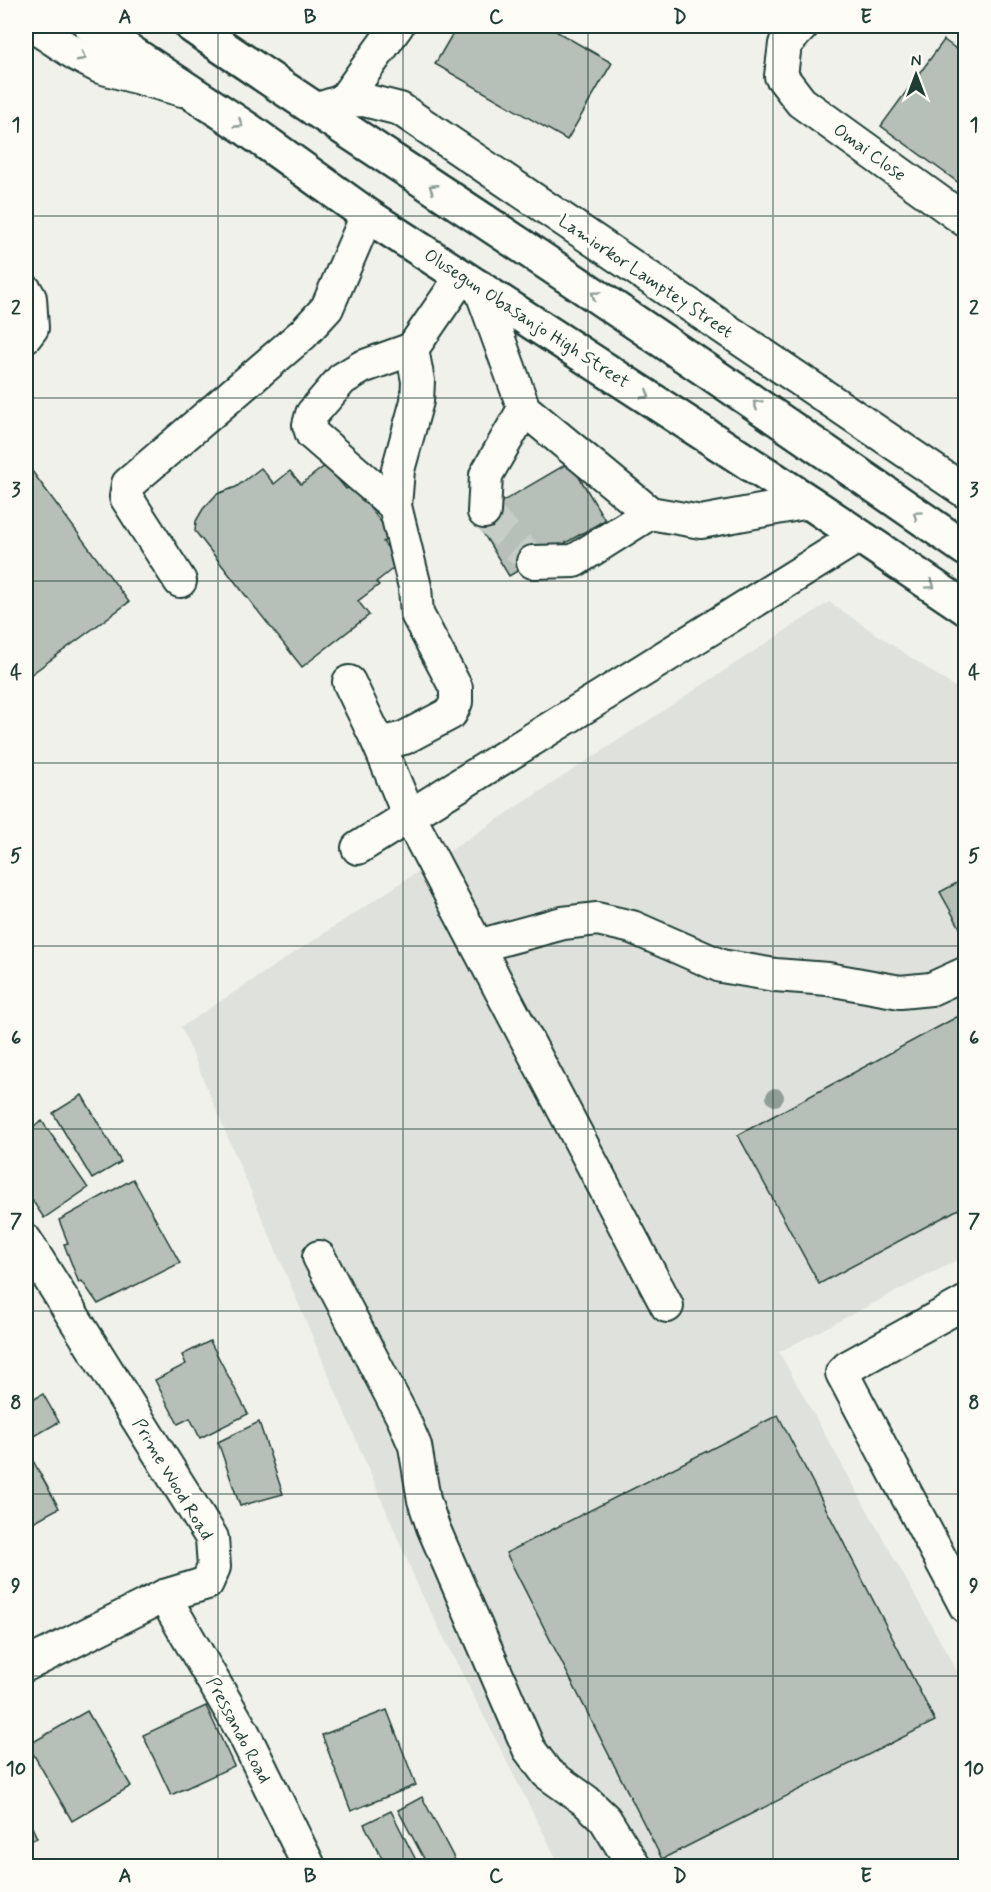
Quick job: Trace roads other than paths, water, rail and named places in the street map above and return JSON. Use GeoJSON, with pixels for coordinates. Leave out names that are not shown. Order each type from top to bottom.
{"type":"FeatureCollection","features":[{"type":"Feature","properties":{"kind":"main road","name":"Olusegun Obasanjo High Street"},"geometry":{"type":"LineString","coordinates":[[91,26],[247,129],[368,215],[809,502],[966,608]]}},
{"type":"Feature","properties":{"kind":"main road"},"geometry":{"type":"LineString","coordinates":[[192,26],[329,106],[966,549]]}},
{"type":"Feature","properties":{"kind":"street"},"geometry":{"type":"LineString","coordinates":[[33,26],[77,56],[100,67],[190,92]]}},
{"type":"Feature","properties":{"kind":"street"},"geometry":{"type":"LineString","coordinates":[[329,106],[397,26]]}},
{"type":"Feature","properties":{"kind":"street","name":"Omai Close"},"geometry":{"type":"LineString","coordinates":[[802,26],[785,44],[781,76],[801,102],[966,220]]}},
{"type":"Feature","properties":{"kind":"street","name":"Lamiorkor Lamptey Street"},"geometry":{"type":"LineString","coordinates":[[329,106],[364,100],[400,110],[966,492]]}},
{"type":"Feature","properties":{"kind":"street"},"geometry":{"type":"LineString","coordinates":[[180,581],[126,496],[128,484],[303,334],[327,308],[368,215]]}},
{"type":"Feature","properties":{"kind":"street"},"geometry":{"type":"LineString","coordinates":[[395,506],[312,434],[309,425],[312,414],[342,379],[362,367],[412,349],[471,281],[524,409],[650,513],[701,522],[809,502]]}},
{"type":"Feature","properties":{"kind":"street"},"geometry":{"type":"LineString","coordinates":[[26,291],[30,298],[32,328],[26,336]]}},
{"type":"Feature","properties":{"kind":"street"},"geometry":{"type":"LineString","coordinates":[[379,744],[404,738],[450,713],[456,702],[456,688],[417,614],[415,587],[395,506],[398,470],[417,401],[418,381],[412,349]]}},
{"type":"Feature","properties":{"kind":"street"},"geometry":{"type":"LineString","coordinates":[[484,512],[486,475],[524,409]]}},
{"type":"Feature","properties":{"kind":"street"},"geometry":{"type":"LineString","coordinates":[[533,562],[574,561],[650,513]]}},
{"type":"Feature","properties":{"kind":"street"},"geometry":{"type":"LineString","coordinates":[[358,848],[859,536]]}},
{"type":"Feature","properties":{"kind":"street"},"geometry":{"type":"LineString","coordinates":[[349,682],[379,744],[409,816],[667,1306]]}},
{"type":"Feature","properties":{"kind":"street"},"geometry":{"type":"LineString","coordinates":[[478,946],[562,923],[597,919],[632,927],[721,966],[775,975],[828,979],[900,992],[932,989],[966,973]]}},
{"type":"Feature","properties":{"kind":"street","name":"Prime Wood Road"},"geometry":{"type":"LineString","coordinates":[[26,1240],[212,1538],[214,1567],[207,1583],[164,1596],[26,1665]]}},
{"type":"Feature","properties":{"kind":"street"},"geometry":{"type":"LineString","coordinates":[[319,1257],[403,1418],[415,1446],[424,1500],[433,1527],[529,1749],[547,1773],[586,1801],[605,1819],[634,1866]]}},
{"type":"Feature","properties":{"kind":"street"},"geometry":{"type":"LineString","coordinates":[[966,1302],[848,1366],[842,1373],[966,1607]]}},
{"type":"Feature","properties":{"kind":"street","name":"Pressando Road"},"geometry":{"type":"LineString","coordinates":[[164,1596],[244,1734],[309,1866]]}},
{"type":"Feature","properties":{"kind":"tunnel"},"geometry":{"type":"LineString","coordinates":[[484,512],[533,562]]}}]}
